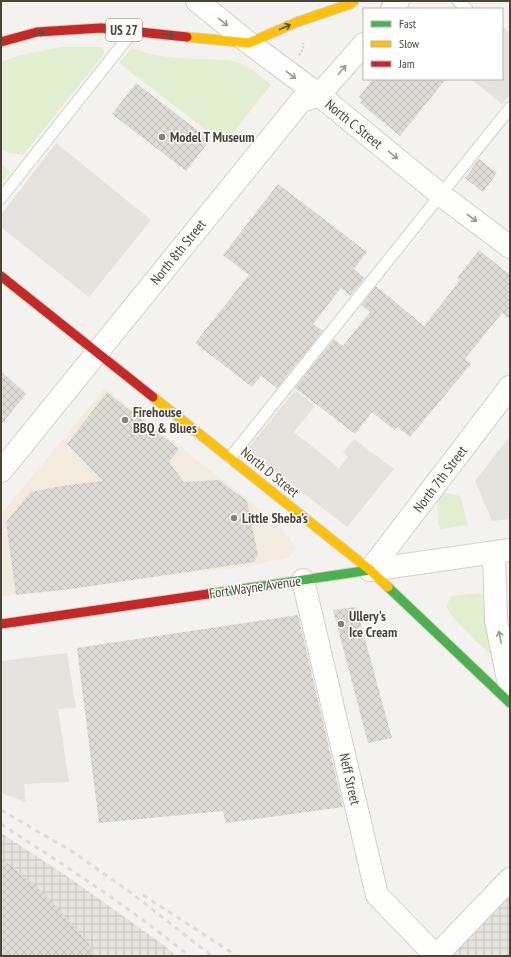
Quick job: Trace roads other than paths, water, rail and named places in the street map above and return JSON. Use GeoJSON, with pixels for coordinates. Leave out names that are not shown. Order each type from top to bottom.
{"type":"FeatureCollection","features":[{"type":"Feature","properties":{"kind":"main road","name":"US 27"},"geometry":{"type":"LineString","coordinates":[[1,42],[37,32],[102,28],[249,43],[297,22],[350,4],[354,1]]}},
{"type":"Feature","properties":{"kind":"main road","name":"North D Street"},"geometry":{"type":"LineString","coordinates":[[1,276],[370,570],[510,703]]}},
{"type":"Feature","properties":{"kind":"main road","name":"Fort Wayne Avenue"},"geometry":{"type":"LineString","coordinates":[[1,624],[370,570]]}},
{"type":"Feature","properties":{"kind":"street","name":"North C Street"},"geometry":{"type":"LineString","coordinates":[[197,1],[249,43],[319,95],[441,195],[510,247]]}},
{"type":"Feature","properties":{"kind":"street","name":"North 8th Street"},"geometry":{"type":"LineString","coordinates":[[1,471],[301,101],[319,95],[363,45]]}},
{"type":"Feature","properties":{"kind":"street","name":"North 7th Street"},"geometry":{"type":"LineString","coordinates":[[370,570],[510,387]]}},
{"type":"Feature","properties":{"kind":"street","name":"Fort Wayne Avenue"},"geometry":{"type":"LineString","coordinates":[[370,570],[502,551]]}},
{"type":"Feature","properties":{"kind":"street"},"geometry":{"type":"LineString","coordinates":[[502,551],[496,620],[510,689]]}},
{"type":"Feature","properties":{"kind":"street","name":"Neff Street"},"geometry":{"type":"LineString","coordinates":[[303,580],[377,895],[436,956]]}},
{"type":"Feature","properties":{"kind":"street"},"geometry":{"type":"LineString","coordinates":[[436,956],[510,878]]}},
{"type":"Feature","properties":{"kind":"lane"},"geometry":{"type":"LineString","coordinates":[[458,1],[466,8]]}},
{"type":"Feature","properties":{"kind":"lane"},"geometry":{"type":"LineString","coordinates":[[1,198],[132,31]]}},
{"type":"Feature","properties":{"kind":"lane"},"geometry":{"type":"LineString","coordinates":[[230,458],[510,108]]}},
{"type":"Feature","properties":{"kind":"railway"},"geometry":{"type":"LineString","coordinates":[[1,810],[73,852],[130,892],[212,956]]}},
{"type":"Feature","properties":{"kind":"railway"},"geometry":{"type":"LineString","coordinates":[[1,824],[73,871],[144,921],[189,956]]}},
{"type":"Feature","properties":{"kind":"railway"},"geometry":{"type":"LineString","coordinates":[[143,895],[237,956]]}},
{"type":"Feature","properties":{"kind":"place","name":"Model T Museum"},"geometry":{"type":"Point","coordinates":[162,137]}},
{"type":"Feature","properties":{"kind":"place","name":"Firehouse BBQ & Blues"},"geometry":{"type":"Point","coordinates":[125,420]}},
{"type":"Feature","properties":{"kind":"place","name":"Little Sheba’s"},"geometry":{"type":"Point","coordinates":[234,518]}},
{"type":"Feature","properties":{"kind":"place","name":"Ullery's Ice Cream"},"geometry":{"type":"Point","coordinates":[341,624]}}]}
